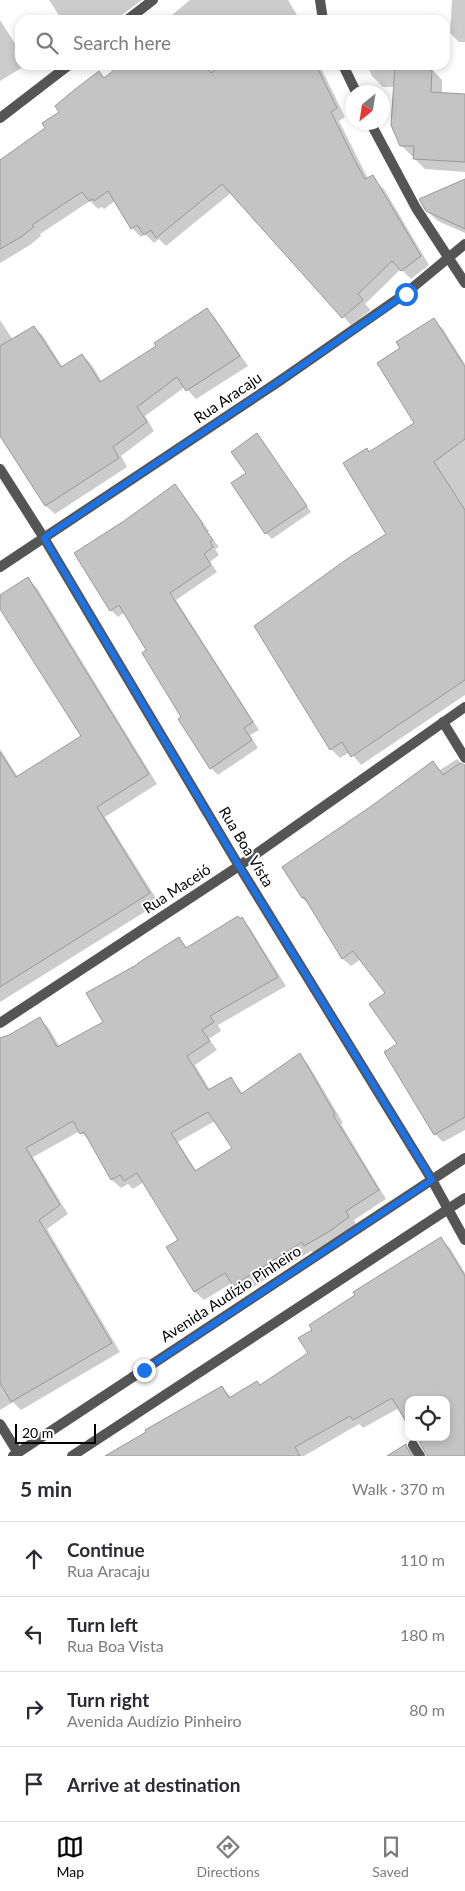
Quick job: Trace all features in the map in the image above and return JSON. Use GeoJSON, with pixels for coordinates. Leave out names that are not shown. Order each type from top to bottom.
{"type":"FeatureCollection","features":[{"type":"Feature","properties":{"kind":"street"},"geometry":{"type":"LineString","coordinates":[[134,15],[153,0]]}},
{"type":"Feature","properties":{"kind":"street"},"geometry":{"type":"LineString","coordinates":[[320,0],[322,15]]}},
{"type":"Feature","properties":{"kind":"street"},"geometry":{"type":"LineString","coordinates":[[0,118],[62,70]]}},
{"type":"Feature","properties":{"kind":"street"},"geometry":{"type":"LineString","coordinates":[[345,70],[353,85]]}},
{"type":"Feature","properties":{"kind":"street"},"geometry":{"type":"LineString","coordinates":[[374,130],[416,208],[465,283]]}},
{"type":"Feature","properties":{"kind":"street","name":"Rua Aracaju"},"geometry":{"type":"LineString","coordinates":[[0,567],[281,380],[406,294],[465,244]]}},
{"type":"Feature","properties":{"kind":"street","name":"Rua Boa Vista"},"geometry":{"type":"LineString","coordinates":[[0,469],[44,538],[239,866],[432,1180],[465,1240]]}},
{"type":"Feature","properties":{"kind":"street","name":"Rua Maceió"},"geometry":{"type":"LineString","coordinates":[[0,1023],[239,866],[465,707]]}},
{"type":"Feature","properties":{"kind":"street"},"geometry":{"type":"LineString","coordinates":[[443,722],[465,758]]}},
{"type":"Feature","properties":{"kind":"street","name":"Avenida Audízio Pinheiro"},"geometry":{"type":"LineString","coordinates":[[16,1455],[465,1158]]}},
{"type":"Feature","properties":{"kind":"street"},"geometry":{"type":"LineString","coordinates":[[72,1456],[465,1198]]}},
{"type":"Feature","properties":{"kind":"street"},"geometry":{"type":"LineString","coordinates":[[0,1424],[16,1455]]}},
{"type":"Feature","properties":{"kind":"street"},"geometry":{"type":"LineString","coordinates":[[413,1445],[420,1456]]}},
{"type":"Feature","properties":{"kind":"building"},"geometry":{"type":"Polygon","coordinates":[[[114,70],[209,70],[211,73],[216,70],[318,70],[337,108],[331,112],[355,161],[365,179],[373,175],[421,256],[401,271],[392,261],[358,294],[363,300],[342,318],[222,184],[156,238],[151,230],[144,235],[137,225],[131,229],[108,191],[94,201],[93,199],[89,201],[82,192],[32,225],[34,227],[21,237],[0,249],[0,160],[45,128],[42,123],[59,112],[55,106],[74,90],[99,71],[104,78],[114,70]]]}},
{"type":"Feature","properties":{"kind":"building"},"geometry":{"type":"Polygon","coordinates":[[[395,70],[432,70],[431,92],[465,94],[465,162],[413,159],[414,146],[400,146],[391,125],[395,70]]]}},
{"type":"Feature","properties":{"kind":"building"},"geometry":{"type":"Polygon","coordinates":[[[465,179],[465,229],[426,211],[419,199],[465,179]]]}},
{"type":"Feature","properties":{"kind":"building"},"geometry":{"type":"Polygon","coordinates":[[[207,308],[240,356],[186,391],[177,377],[137,407],[147,422],[113,447],[119,458],[45,506],[0,436],[0,346],[34,326],[61,367],[82,354],[100,382],[156,346],[154,343],[207,308]]]}},
{"type":"Feature","properties":{"kind":"building"},"geometry":{"type":"Polygon","coordinates":[[[434,318],[465,367],[465,439],[434,462],[465,510],[465,680],[351,757],[342,742],[330,750],[254,626],[347,559],[386,534],[343,463],[367,448],[369,452],[414,423],[377,363],[400,348],[396,342],[434,318]]]}},
{"type":"Feature","properties":{"kind":"building"},"geometry":{"type":"Polygon","coordinates":[[[257,433],[307,506],[265,534],[231,483],[246,473],[231,452],[257,433]]]}},
{"type":"Feature","properties":{"kind":"building"},"geometry":{"type":"Polygon","coordinates":[[[175,484],[213,540],[210,542],[213,547],[204,554],[211,565],[170,593],[253,722],[244,728],[252,740],[210,769],[178,719],[181,717],[142,653],[146,650],[119,605],[110,611],[74,553],[124,521],[175,484]]]}},
{"type":"Feature","properties":{"kind":"building"},"geometry":{"type":"Polygon","coordinates":[[[28,577],[149,774],[97,807],[150,893],[0,987],[0,752],[16,777],[81,736],[0,609],[0,595],[28,577]]]}},
{"type":"Feature","properties":{"kind":"building"},"geometry":{"type":"Polygon","coordinates":[[[433,761],[443,775],[460,763],[465,765],[465,1117],[434,1135],[384,1052],[397,1044],[369,1004],[385,993],[353,951],[342,959],[304,897],[302,898],[282,867],[433,761]]]}},
{"type":"Feature","properties":{"kind":"building"},"geometry":{"type":"Polygon","coordinates":[[[238,916],[240,919],[242,917],[278,977],[210,1016],[214,1022],[202,1030],[210,1041],[187,1056],[208,1090],[231,1077],[241,1094],[300,1053],[335,1114],[333,1115],[379,1190],[346,1211],[349,1217],[330,1231],[304,1246],[302,1242],[233,1286],[225,1273],[194,1292],[166,1247],[178,1240],[137,1173],[124,1181],[120,1175],[111,1180],[84,1132],[80,1134],[73,1121],[26,1148],[60,1205],[39,1220],[112,1343],[11,1402],[0,1383],[0,1038],[9,1035],[40,1017],[57,1047],[103,1022],[86,993],[138,964],[179,937],[186,948],[238,916]],[[208,1112],[171,1133],[195,1171],[232,1148],[208,1112]]]}},
{"type":"Feature","properties":{"kind":"building"},"geometry":{"type":"Polygon","coordinates":[[[441,1237],[465,1276],[465,1456],[427,1456],[419,1441],[450,1441],[450,1396],[405,1396],[405,1420],[392,1398],[353,1420],[350,1416],[295,1447],[300,1456],[105,1456],[146,1432],[145,1430],[222,1386],[229,1398],[257,1381],[260,1385],[308,1353],[298,1338],[312,1330],[309,1325],[355,1295],[353,1292],[441,1237]]]}},
{"type":"Feature","properties":{"kind":"building"},"geometry":{"type":"Polygon","coordinates":[[[406,1444],[412,1456],[387,1456],[406,1444]]]}},
{"type":"Feature","properties":{"kind":"route"},"geometry":{"type":"LineString","coordinates":[[144,1370],[432,1180],[239,866],[44,538],[406,294]]}}]}
